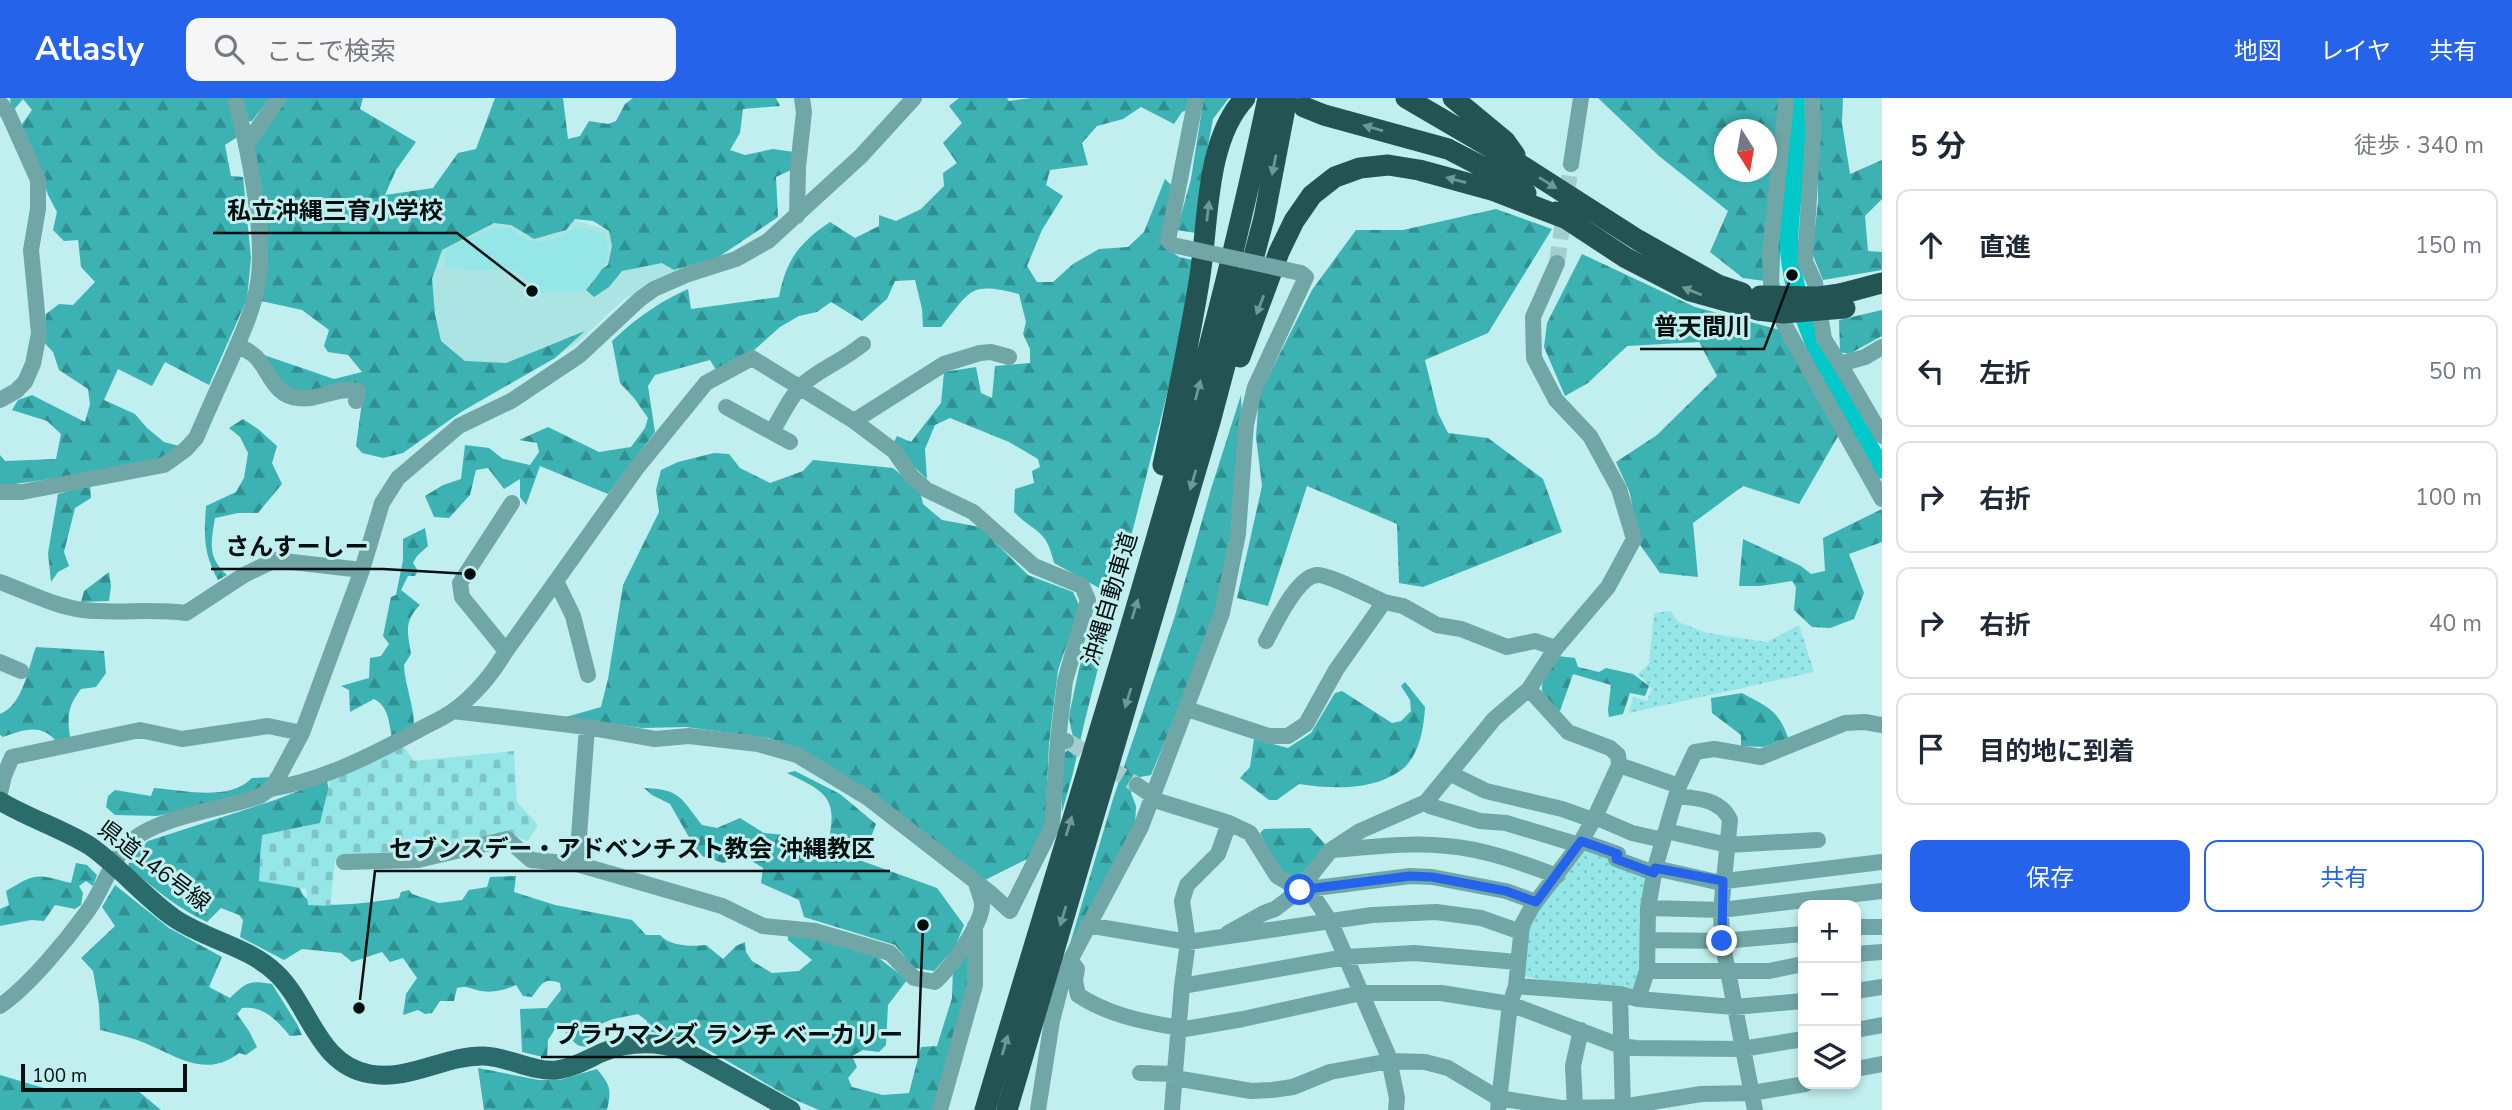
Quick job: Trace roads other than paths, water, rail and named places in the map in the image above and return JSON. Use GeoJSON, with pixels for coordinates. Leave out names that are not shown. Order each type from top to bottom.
{"type":"FeatureCollection","features":[{"type":"Feature","properties":{"kind":"highway","name":"沖縄自動車道"},"geometry":{"type":"LineString","coordinates":[[985,1110],[1196,398],[1244,211],[1268,98]]}},
{"type":"Feature","properties":{"kind":"highway"},"geometry":{"type":"LineString","coordinates":[[1406,98],[1524,167],[1637,240],[1718,285],[1759,303],[1783,313],[1842,301],[1882,299]]}},
{"type":"Feature","properties":{"kind":"highway"},"geometry":{"type":"LineString","coordinates":[[1453,98],[1505,141],[1524,167]]}},
{"type":"Feature","properties":{"kind":"highway"},"geometry":{"type":"LineString","coordinates":[[1154,543],[1151,517],[1179,394],[1200,280],[1214,168],[1221,137],[1241,102]]}},
{"type":"Feature","properties":{"kind":"highway","name":"沖縄自動車道"},"geometry":{"type":"LineString","coordinates":[[1007,1110],[1210,422],[1296,102]]}},
{"type":"Feature","properties":{"kind":"highway"},"geometry":{"type":"LineString","coordinates":[[1296,102],[1324,115],[1448,149],[1502,177],[1626,258],[1690,291],[1759,303]]}},
{"type":"Feature","properties":{"kind":"highway"},"geometry":{"type":"LineString","coordinates":[[1210,422],[1223,407],[1279,252],[1294,221],[1312,195],[1335,177],[1360,168],[1388,165],[1419,170],[1492,190],[1567,219]]}},
{"type":"Feature","properties":{"kind":"highway"},"geometry":{"type":"LineString","coordinates":[[1842,301],[1882,283]]}},
{"type":"Feature","properties":{"kind":"main road","name":"県道146号線"},"geometry":{"type":"LineString","coordinates":[[0,801],[91,847],[175,919],[260,960],[276,972],[300,1004],[327,1049],[353,1069],[368,1074],[400,1075],[482,1056],[556,1070],[618,1047],[649,1042],[683,1050],[791,1110]]}},
{"type":"Feature","properties":{"kind":"street"},"geometry":{"type":"LineString","coordinates":[[0,492],[22,492],[164,465],[196,438],[249,320],[258,284],[260,259],[257,217],[246,145],[235,98]]}},
{"type":"Feature","properties":{"kind":"street"},"geometry":{"type":"LineString","coordinates":[[246,145],[279,98]]}},
{"type":"Feature","properties":{"kind":"street"},"geometry":{"type":"LineString","coordinates":[[797,216],[798,167],[804,112],[802,98]]}},
{"type":"Feature","properties":{"kind":"street"},"geometry":{"type":"LineString","coordinates":[[270,789],[302,733],[362,570],[382,503],[398,478],[459,426],[511,401],[580,355],[654,289],[686,275],[736,259],[753,250],[797,216],[861,156],[914,98]]}},
{"type":"Feature","properties":{"kind":"street"},"geometry":{"type":"LineString","coordinates":[[1038,1110],[1052,1021],[1065,970],[1142,827],[1222,613],[1238,534],[1246,424],[1255,387],[1306,277],[1301,273],[1173,245],[1168,240],[1196,98]]}},
{"type":"Feature","properties":{"kind":"street"},"geometry":{"type":"LineString","coordinates":[[1571,164],[1581,98]]}},
{"type":"Feature","properties":{"kind":"street"},"geometry":{"type":"LineString","coordinates":[[1785,98],[1770,252],[1771,283],[1784,324],[1882,499]]}},
{"type":"Feature","properties":{"kind":"street"},"geometry":{"type":"LineString","coordinates":[[1812,98],[1813,135],[1805,261],[1815,283],[1824,338],[1882,436]]}},
{"type":"Feature","properties":{"kind":"street"},"geometry":{"type":"LineString","coordinates":[[0,400],[25,382],[33,363],[39,333],[31,250],[38,209],[38,180],[2,103]]}},
{"type":"Feature","properties":{"kind":"street"},"geometry":{"type":"LineString","coordinates":[[1304,889],[1308,878],[1331,850],[1360,831],[1426,802],[1494,719],[1528,688],[1556,648],[1608,587],[1634,539],[1619,489],[1590,436],[1556,400],[1534,358],[1533,317],[1558,263]]}},
{"type":"Feature","properties":{"kind":"street"},"geometry":{"type":"LineString","coordinates":[[772,432],[800,387],[847,358],[863,344]]}},
{"type":"Feature","properties":{"kind":"street"},"geometry":{"type":"LineString","coordinates":[[237,345],[255,355],[278,389],[294,398],[310,399],[349,389],[358,391],[356,401]]}},
{"type":"Feature","properties":{"kind":"street"},"geometry":{"type":"LineString","coordinates":[[1840,364],[1865,357],[1882,347]]}},
{"type":"Feature","properties":{"kind":"street"},"geometry":{"type":"LineString","coordinates":[[854,421],[944,364],[979,353],[991,352],[1009,356]]}},
{"type":"Feature","properties":{"kind":"street"},"geometry":{"type":"LineString","coordinates":[[0,1006],[32,978],[88,911],[130,842],[160,825],[251,799],[270,789],[317,778],[397,741],[453,711],[493,673],[506,650],[636,469],[706,383],[751,358],[854,421],[894,452],[912,477],[927,489],[973,512],[1034,566],[1082,586],[1087,600],[1065,681],[1064,741],[1052,827],[1010,911],[989,891],[868,798],[797,755],[758,744],[689,736],[655,740],[587,727],[453,711]]}},
{"type":"Feature","properties":{"kind":"street"},"geometry":{"type":"LineString","coordinates":[[726,407],[790,442]]}},
{"type":"Feature","properties":{"kind":"street"},"geometry":{"type":"LineString","coordinates":[[506,650],[463,597],[460,583],[512,503]]}},
{"type":"Feature","properties":{"kind":"street"},"geometry":{"type":"LineString","coordinates":[[0,582],[52,602],[83,610],[163,610],[186,613],[244,575],[275,560],[362,570]]}},
{"type":"Feature","properties":{"kind":"street"},"geometry":{"type":"LineString","coordinates":[[1266,641],[1284,607],[1307,579],[1319,575],[1384,602],[1403,606],[1437,625],[1461,629],[1507,647],[1535,641],[1556,648]]}},
{"type":"Feature","properties":{"kind":"street"},"geometry":{"type":"LineString","coordinates":[[556,581],[573,616],[588,675]]}},
{"type":"Feature","properties":{"kind":"street"},"geometry":{"type":"LineString","coordinates":[[1187,709],[1269,736],[1288,736],[1306,724],[1336,670],[1384,602]]}},
{"type":"Feature","properties":{"kind":"street"},"geometry":{"type":"LineString","coordinates":[[0,662],[21,671]]}},
{"type":"Feature","properties":{"kind":"street"},"geometry":{"type":"LineString","coordinates":[[1498,1104],[1510,1004],[1516,986],[1522,925],[1580,843],[1619,765],[1618,755],[1609,748],[1568,732],[1528,688]]}},
{"type":"Feature","properties":{"kind":"street"},"geometry":{"type":"LineString","coordinates":[[1638,999],[1647,971],[1648,908],[1655,871],[1677,791],[1695,752],[1714,749],[1761,757],[1845,723],[1882,725]]}},
{"type":"Feature","properties":{"kind":"street"},"geometry":{"type":"LineString","coordinates":[[0,793],[12,757],[140,730],[182,739],[268,726],[302,733]]}},
{"type":"Feature","properties":{"kind":"street"},"geometry":{"type":"LineString","coordinates":[[577,864],[587,727]]}},
{"type":"Feature","properties":{"kind":"street"},"geometry":{"type":"LineString","coordinates":[[1619,765],[1677,791],[1714,803],[1726,812],[1730,820],[1721,910],[1722,941],[1755,1110]]}},
{"type":"Feature","properties":{"kind":"street"},"geometry":{"type":"LineString","coordinates":[[1451,774],[1486,790],[1594,818],[1632,833],[1665,835],[1728,845],[1818,840]]}},
{"type":"Feature","properties":{"kind":"street"},"geometry":{"type":"LineString","coordinates":[[1137,785],[1152,796],[1250,833],[1277,876],[1304,889],[1331,923],[1390,1061],[1397,1097],[1396,1110]]}},
{"type":"Feature","properties":{"kind":"street"},"geometry":{"type":"LineString","coordinates":[[1426,802],[1430,806],[1468,817],[1506,823],[1618,854],[1616,859],[1655,871],[1723,881],[1882,863]]}},
{"type":"Feature","properties":{"kind":"street"},"geometry":{"type":"LineString","coordinates":[[1172,1110],[1188,942],[1182,901],[1187,885],[1218,854],[1229,823]]}},
{"type":"Feature","properties":{"kind":"street"},"geometry":{"type":"LineString","coordinates":[[344,862],[418,860],[507,839],[531,860],[577,864],[722,906],[762,926],[815,931],[890,953],[914,978],[935,982],[975,926],[982,906],[976,883]]}},
{"type":"Feature","properties":{"kind":"street"},"geometry":{"type":"LineString","coordinates":[[1331,850],[1406,845],[1448,846],[1480,851],[1557,876]]}},
{"type":"Feature","properties":{"kind":"street"},"geometry":{"type":"LineString","coordinates":[[1216,937],[1275,909],[1304,889],[1410,876],[1432,877],[1506,891],[1536,902]]}},
{"type":"Feature","properties":{"kind":"street"},"geometry":{"type":"LineString","coordinates":[[1648,908],[1721,910],[1882,891]]}},
{"type":"Feature","properties":{"kind":"street"},"geometry":{"type":"LineString","coordinates":[[1087,925],[1188,942],[1371,915],[1436,912],[1482,918],[1521,932]]}},
{"type":"Feature","properties":{"kind":"street"},"geometry":{"type":"LineString","coordinates":[[940,1110],[975,985],[975,926]]}},
{"type":"Feature","properties":{"kind":"street"},"geometry":{"type":"LineString","coordinates":[[1861,927],[1882,927]]}},
{"type":"Feature","properties":{"kind":"street"},"geometry":{"type":"LineString","coordinates":[[1648,940],[1722,941],[1798,934]]}},
{"type":"Feature","properties":{"kind":"street"},"geometry":{"type":"LineString","coordinates":[[1182,986],[1346,957],[1413,953],[1517,962]]}},
{"type":"Feature","properties":{"kind":"street"},"geometry":{"type":"LineString","coordinates":[[1861,954],[1882,953]]}},
{"type":"Feature","properties":{"kind":"street"},"geometry":{"type":"LineString","coordinates":[[1070,960],[1077,969],[1075,981],[1078,995],[1093,1005],[1132,1019],[1180,1030],[1361,993],[1441,993],[1510,1004],[1622,1046],[1742,1049],[1798,1040]]}},
{"type":"Feature","properties":{"kind":"street"},"geometry":{"type":"LineString","coordinates":[[1647,971],[1769,971],[1798,965]]}},
{"type":"Feature","properties":{"kind":"street"},"geometry":{"type":"LineString","coordinates":[[1516,986],[1734,1007],[1798,1001]]}},
{"type":"Feature","properties":{"kind":"street"},"geometry":{"type":"LineString","coordinates":[[1861,989],[1882,987]]}},
{"type":"Feature","properties":{"kind":"street"},"geometry":{"type":"LineString","coordinates":[[1620,994],[1623,1108]]}},
{"type":"Feature","properties":{"kind":"street"},"geometry":{"type":"LineString","coordinates":[[1861,1029],[1882,1026]]}},
{"type":"Feature","properties":{"kind":"street"},"geometry":{"type":"LineString","coordinates":[[1575,1108],[1573,1066],[1581,1030]]}},
{"type":"Feature","properties":{"kind":"street"},"geometry":{"type":"LineString","coordinates":[[1140,1073],[1176,1076],[1251,1091],[1293,1087],[1330,1072],[1390,1061],[1425,1062],[1448,1068],[1498,1104],[1561,1108],[1623,1108],[1701,1094],[1752,1093],[1798,1085]]}},
{"type":"Feature","properties":{"kind":"street"},"geometry":{"type":"LineString","coordinates":[[1861,1068],[1882,1065]]}},
{"type":"Feature","properties":{"kind":"waterway"},"geometry":{"type":"LineString","coordinates":[[1796,98],[1796,151],[1789,237],[1791,266],[1798,297],[1808,327],[1835,387],[1882,469]]}},
{"type":"Feature","properties":{"kind":"tunnel"},"geometry":{"type":"LineString","coordinates":[[1557,263],[1571,164]]}},
{"type":"Feature","properties":{"kind":"tunnel"},"geometry":{"type":"LineString","coordinates":[[1069,742],[1137,785]]}},
{"type":"Feature","properties":{"kind":"place","name":"普天間川"},"geometry":{"type":"Point","coordinates":[1792,275]}},
{"type":"Feature","properties":{"kind":"place","name":"私立沖縄三育小学校"},"geometry":{"type":"Point","coordinates":[532,291]}},
{"type":"Feature","properties":{"kind":"place","name":"さんすーしー"},"geometry":{"type":"Point","coordinates":[470,574]}},
{"type":"Feature","properties":{"kind":"place","name":"プラウマンズ ランチ ベーカリー"},"geometry":{"type":"Point","coordinates":[923,925]}},
{"type":"Feature","properties":{"kind":"place","name":"セブンスデー・アドベンチスト教会 沖縄教区"},"geometry":{"type":"Point","coordinates":[359,1008]}}]}
